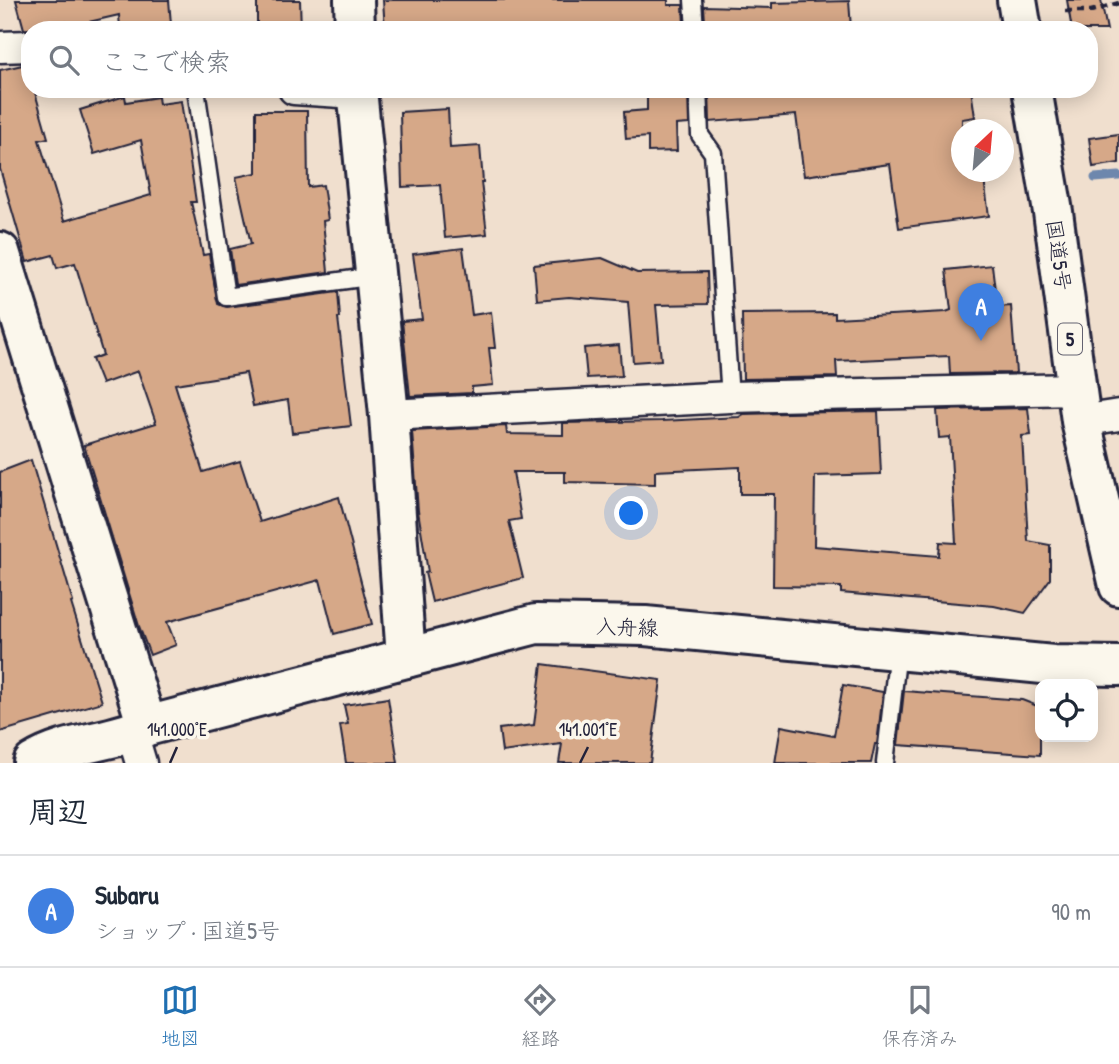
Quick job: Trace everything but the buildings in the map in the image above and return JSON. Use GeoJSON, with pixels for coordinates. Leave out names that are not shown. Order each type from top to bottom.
{"type":"FeatureCollection","features":[{"type":"Feature","properties":{"kind":"main road"},"geometry":{"type":"LineString","coordinates":[[354,0],[355,21]]}},
{"type":"Feature","properties":{"kind":"main road"},"geometry":{"type":"LineString","coordinates":[[1017,0],[1020,21]]}},
{"type":"Feature","properties":{"kind":"main road"},"geometry":{"type":"LineString","coordinates":[[358,98],[389,415],[406,658]]}},
{"type":"Feature","properties":{"kind":"main road","name":"国道5号"},"geometry":{"type":"LineString","coordinates":[[1034,98],[1053,212],[1079,405],[1119,586]]}},
{"type":"Feature","properties":{"kind":"main road"},"geometry":{"type":"LineString","coordinates":[[0,252],[140,741]]}},
{"type":"Feature","properties":{"kind":"main road","name":"入舟線"},"geometry":{"type":"LineString","coordinates":[[33,763],[46,755],[140,741],[406,658],[537,624],[645,626],[1053,665],[1119,666]]}},
{"type":"Feature","properties":{"kind":"street"},"geometry":{"type":"LineString","coordinates":[[0,47],[21,46]]}},
{"type":"Feature","properties":{"kind":"street"},"geometry":{"type":"LineString","coordinates":[[389,415],[730,397],[1079,405],[1119,415]]}},
{"type":"Feature","properties":{"kind":"lane"},"geometry":{"type":"LineString","coordinates":[[693,0],[694,21]]}},
{"type":"Feature","properties":{"kind":"lane"},"geometry":{"type":"LineString","coordinates":[[197,98],[226,297],[375,276]]}},
{"type":"Feature","properties":{"kind":"lane"},"geometry":{"type":"LineString","coordinates":[[698,98],[700,135],[713,153],[730,397]]}},
{"type":"Feature","properties":{"kind":"lane"},"geometry":{"type":"LineString","coordinates":[[885,763],[898,650]]}},
{"type":"Feature","properties":{"kind":"path"},"geometry":{"type":"LineString","coordinates":[[1065,11],[1091,11],[1119,3]]}},
{"type":"Feature","properties":{"kind":"waterway"},"geometry":{"type":"LineString","coordinates":[[1095,178],[1119,176]]}},
{"type":"Feature","properties":{"kind":"place","name":"Subaru"},"geometry":{"type":"Point","coordinates":[981,341]}}]}
